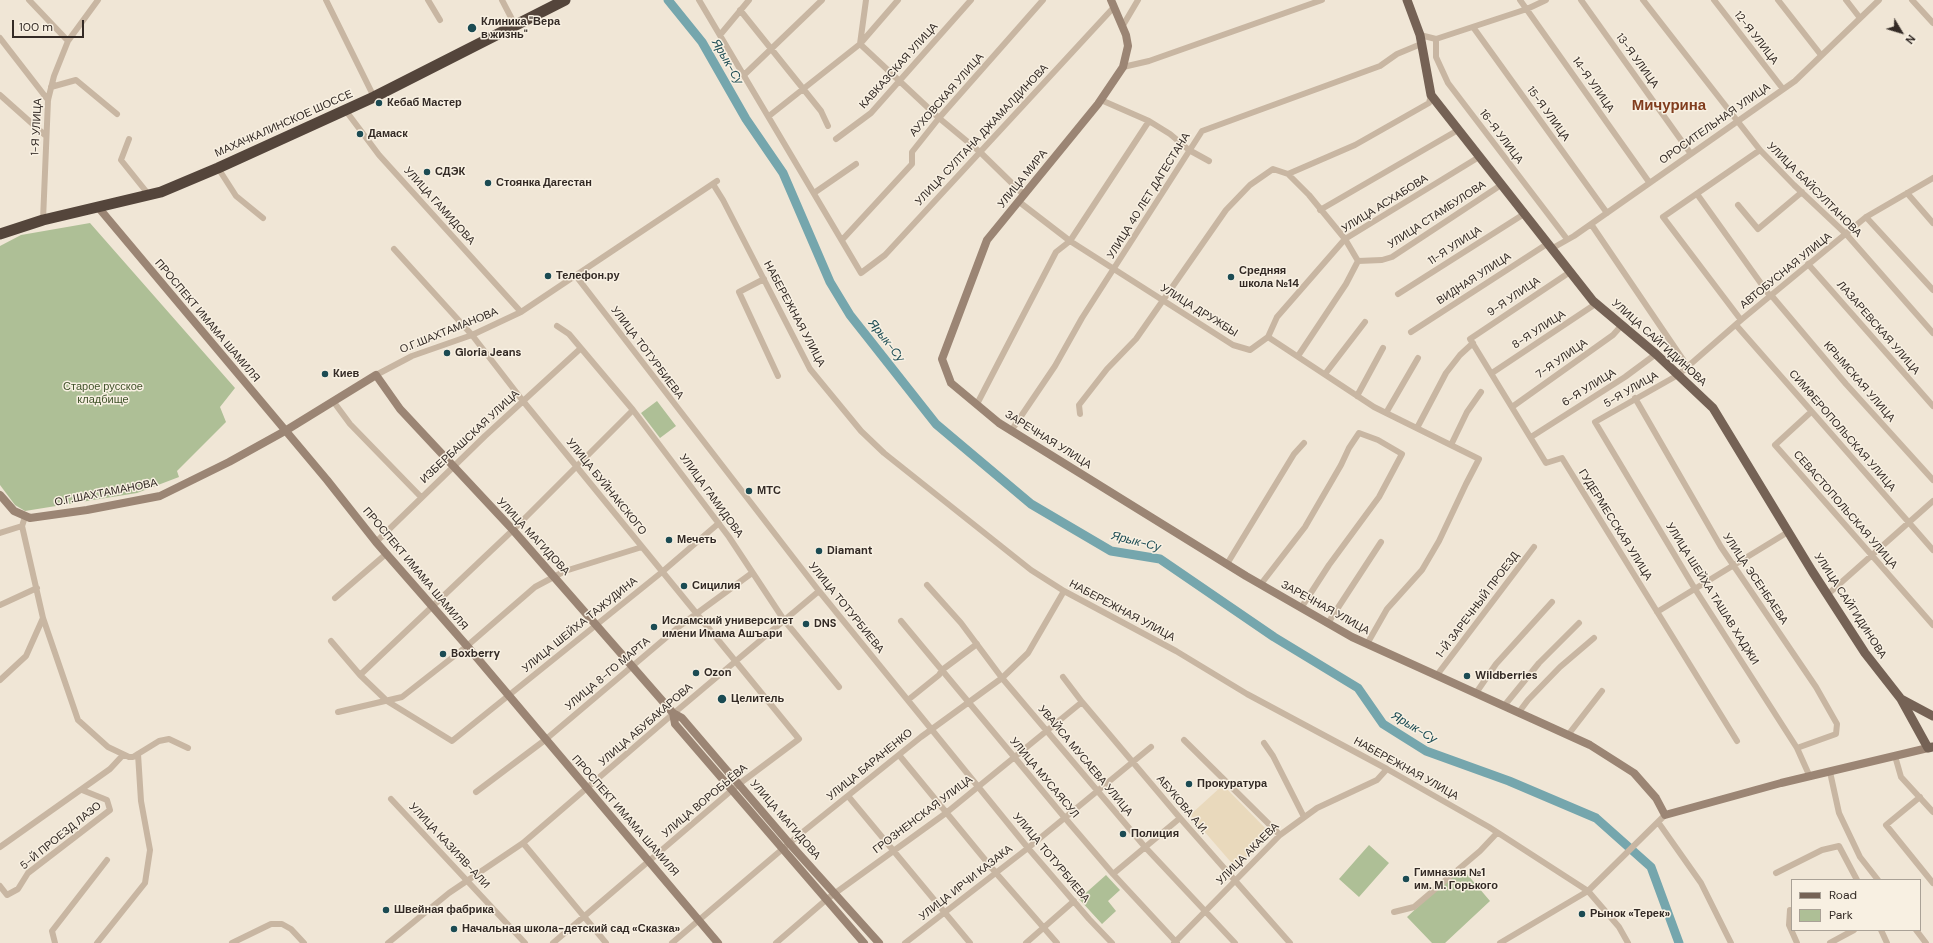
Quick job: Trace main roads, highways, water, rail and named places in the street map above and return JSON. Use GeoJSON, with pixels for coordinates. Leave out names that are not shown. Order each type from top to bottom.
{"type":"FeatureCollection","features":[{"type":"Feature","properties":{"kind":"highway","name":"МАХАЧКАЛИНСКОЕ ШОССЕ"},"geometry":{"type":"LineString","coordinates":[[0,234],[43,220],[161,192],[346,111],[565,0]]}},
{"type":"Feature","properties":{"kind":"main road","name":"УЛИЦА САЙГИДИНОВА"},"geometry":{"type":"LineString","coordinates":[[1407,0],[1421,40],[1431,96],[1549,246],[1597,304],[1620,326],[1656,354],[1713,408],[1827,595],[1865,653],[1901,699],[1931,747]]}},
{"type":"Feature","properties":{"kind":"main road","name":"УЛИЦА МИРА"},"geometry":{"type":"LineString","coordinates":[[950,383],[942,360],[987,240],[1101,100],[1123,67],[1128,46],[1126,35],[1112,4]]}},
{"type":"Feature","properties":{"kind":"main road","name":"ПРОСПЕКТ ИМАМА ШАМИЛЯ"},"geometry":{"type":"LineString","coordinates":[[98,207],[386,554],[650,861],[718,943]]}},
{"type":"Feature","properties":{"kind":"main road","name":"О.Г.ШАХТАМАНОВА"},"geometry":{"type":"LineString","coordinates":[[0,495],[14,511],[30,518],[87,510],[160,496],[229,462],[285,431],[376,375]]}},
{"type":"Feature","properties":{"kind":"main road","name":"УЛИЦА МАГИДОВА"},"geometry":{"type":"LineString","coordinates":[[376,375],[400,409],[453,468],[513,530],[673,713],[682,718],[789,843],[879,943]]}},
{"type":"Feature","properties":{"kind":"main road","name":"ЗАРЕЧНАЯ УЛИЦА"},"geometry":{"type":"LineString","coordinates":[[950,383],[1011,431],[1301,608],[1367,644],[1590,745],[1634,773],[1656,798],[1666,815],[1931,747]]}},
{"type":"Feature","properties":{"kind":"main road"},"geometry":{"type":"LineString","coordinates":[[1901,699],[1933,716]]}},
{"type":"Feature","properties":{"kind":"main road","name":"УЛИЦА МАГИДОВА"},"geometry":{"type":"LineString","coordinates":[[673,713],[675,724],[864,943]]}},
{"type":"Feature","properties":{"kind":"waterway","name":"Ярык-Су"},"geometry":{"type":"LineString","coordinates":[[668,0],[702,42],[746,119],[783,173],[830,282],[850,315],[936,424],[1031,504],[1111,551],[1160,559],[1274,637],[1358,688],[1383,724],[1426,751],[1509,781],[1596,818],[1651,867],[1679,943]]}},
{"type":"Feature","properties":{"kind":"place","name":"Клиника \"Вера в жизнь\""},"geometry":{"type":"Point","coordinates":[472,28]}},
{"type":"Feature","properties":{"kind":"place","name":"Кебаб Мастер"},"geometry":{"type":"Point","coordinates":[379,103]}},
{"type":"Feature","properties":{"kind":"place","name":"Дамаск"},"geometry":{"type":"Point","coordinates":[360,134]}},
{"type":"Feature","properties":{"kind":"place","name":"СДЭК"},"geometry":{"type":"Point","coordinates":[427,172]}},
{"type":"Feature","properties":{"kind":"place","name":"Стоянка Дагестан"},"geometry":{"type":"Point","coordinates":[488,183]}},
{"type":"Feature","properties":{"kind":"place","name":"Телефон.ру"},"geometry":{"type":"Point","coordinates":[548,276]}},
{"type":"Feature","properties":{"kind":"place","name":"Средняя школа №14"},"geometry":{"type":"Point","coordinates":[1231,277]}},
{"type":"Feature","properties":{"kind":"place","name":"Gloria Jeans"},"geometry":{"type":"Point","coordinates":[447,353]}},
{"type":"Feature","properties":{"kind":"place","name":"Киев"},"geometry":{"type":"Point","coordinates":[325,374]}},
{"type":"Feature","properties":{"kind":"place","name":"МТС"},"geometry":{"type":"Point","coordinates":[749,491]}},
{"type":"Feature","properties":{"kind":"place","name":"Мечеть"},"geometry":{"type":"Point","coordinates":[669,540]}},
{"type":"Feature","properties":{"kind":"place","name":"Diamant"},"geometry":{"type":"Point","coordinates":[819,551]}},
{"type":"Feature","properties":{"kind":"place","name":"Сицилия"},"geometry":{"type":"Point","coordinates":[684,586]}},
{"type":"Feature","properties":{"kind":"place","name":"DNS"},"geometry":{"type":"Point","coordinates":[806,624]}},
{"type":"Feature","properties":{"kind":"place","name":"Исламский университет имени Имама Ашъари"},"geometry":{"type":"Point","coordinates":[654,627]}},
{"type":"Feature","properties":{"kind":"place","name":"Boxberry"},"geometry":{"type":"Point","coordinates":[443,654]}},
{"type":"Feature","properties":{"kind":"place","name":"Ozon"},"geometry":{"type":"Point","coordinates":[696,673]}},
{"type":"Feature","properties":{"kind":"place","name":"Wildberries"},"geometry":{"type":"Point","coordinates":[1467,676]}},
{"type":"Feature","properties":{"kind":"place","name":"Целитель"},"geometry":{"type":"Point","coordinates":[722,699]}},
{"type":"Feature","properties":{"kind":"place","name":"Прокуратура"},"geometry":{"type":"Point","coordinates":[1189,784]}},
{"type":"Feature","properties":{"kind":"place","name":"Полиция"},"geometry":{"type":"Point","coordinates":[1123,834]}},
{"type":"Feature","properties":{"kind":"place","name":"Гимназия №1 им. М. Горького"},"geometry":{"type":"Point","coordinates":[1406,879]}},
{"type":"Feature","properties":{"kind":"place","name":"Швейная фабрика"},"geometry":{"type":"Point","coordinates":[386,910]}},
{"type":"Feature","properties":{"kind":"place","name":"Рынок «Терек»"},"geometry":{"type":"Point","coordinates":[1582,914]}},
{"type":"Feature","properties":{"kind":"place","name":"Начальная школа-детский сад «Сказка»"},"geometry":{"type":"Point","coordinates":[454,929]}},
{"type":"Feature","properties":{"kind":"district","name":"Мичурина"},"geometry":{"type":"Point","coordinates":[1669,106]}},
{"type":"Feature","properties":{"kind":"park label","name":"Старое русское кладбище"},"geometry":{"type":"Point","coordinates":[103,393]}}]}
